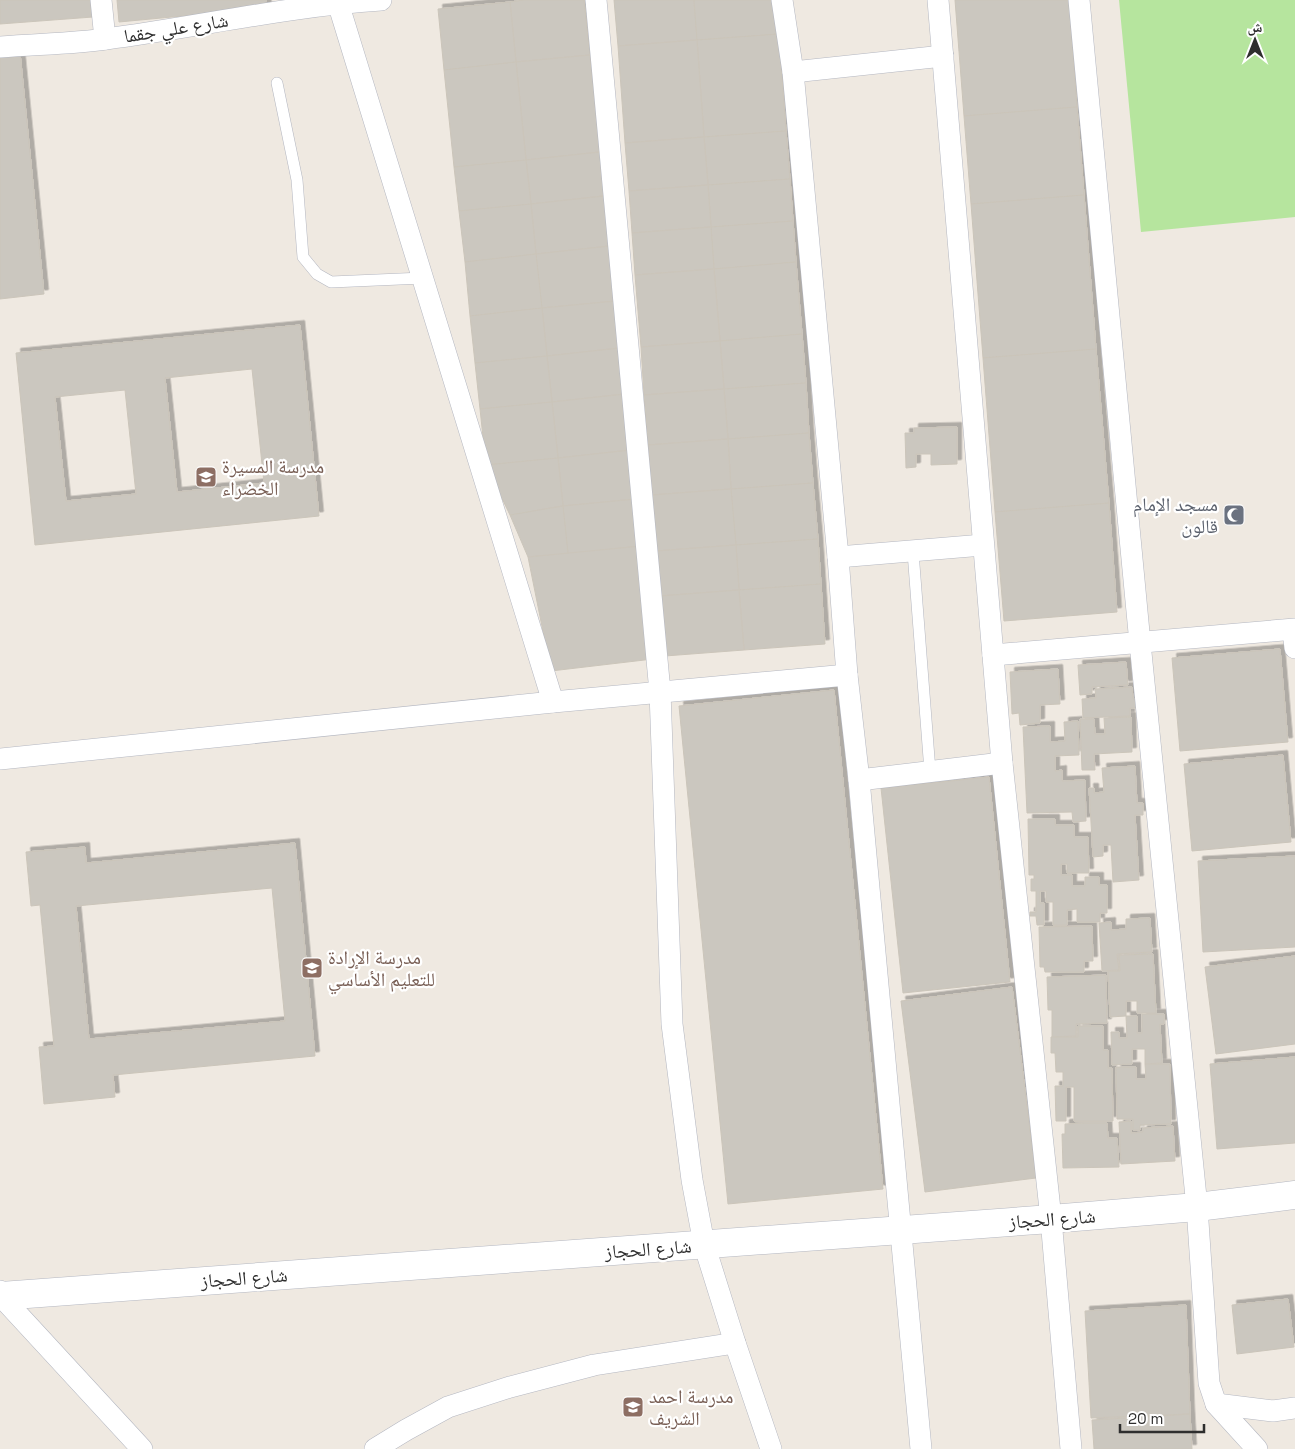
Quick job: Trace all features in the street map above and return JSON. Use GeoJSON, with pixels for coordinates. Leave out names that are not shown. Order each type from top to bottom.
{"type":"FeatureCollection","features":[{"type":"Feature","properties":{"kind":"main road","name":"شارع الحجاز"},"geometry":{"type":"LineString","coordinates":[[0,1294],[1051,1219],[1197,1207],[1295,1195]]}},
{"type":"Feature","properties":{"kind":"street"},"geometry":{"type":"LineString","coordinates":[[101,0],[105,39]]}},
{"type":"Feature","properties":{"kind":"street","name":"شارع علي جقما"},"geometry":{"type":"LineString","coordinates":[[0,47],[105,39],[276,6],[381,0]]}},
{"type":"Feature","properties":{"kind":"street"},"geometry":{"type":"LineString","coordinates":[[596,0],[660,692],[672,1024],[692,1180],[704,1244],[771,1449]]}},
{"type":"Feature","properties":{"kind":"street"},"geometry":{"type":"LineString","coordinates":[[782,0],[793,72],[838,557],[847,675],[859,780],[921,1449]]}},
{"type":"Feature","properties":{"kind":"street"},"geometry":{"type":"LineString","coordinates":[[938,0],[1002,764],[1051,1219],[1071,1449]]}},
{"type":"Feature","properties":{"kind":"street"},"geometry":{"type":"LineString","coordinates":[[1079,0],[1140,643],[1197,1207],[1209,1383],[1216,1404],[1257,1449]]}},
{"type":"Feature","properties":{"kind":"street"},"geometry":{"type":"LineString","coordinates":[[338,3],[553,702]]}},
{"type":"Feature","properties":{"kind":"street"},"geometry":{"type":"LineString","coordinates":[[793,72],[943,56]]}},
{"type":"Feature","properties":{"kind":"street"},"geometry":{"type":"LineString","coordinates":[[838,557],[983,545]]}},
{"type":"Feature","properties":{"kind":"street"},"geometry":{"type":"LineString","coordinates":[[993,656],[1140,643],[1294,636]]}},
{"type":"Feature","properties":{"kind":"street"},"geometry":{"type":"LineString","coordinates":[[0,759],[553,702],[847,675]]}},
{"type":"Feature","properties":{"kind":"street"},"geometry":{"type":"LineString","coordinates":[[859,780],[1002,764]]}},
{"type":"Feature","properties":{"kind":"street"},"geometry":{"type":"LineString","coordinates":[[0,1294],[142,1449]]}},
{"type":"Feature","properties":{"kind":"street"},"geometry":{"type":"LineString","coordinates":[[375,1449],[448,1407],[510,1387],[594,1364],[735,1343]]}},
{"type":"Feature","properties":{"kind":"street"},"geometry":{"type":"LineString","coordinates":[[1216,1404],[1273,1411],[1295,1408]]}},
{"type":"Feature","properties":{"kind":"lane"},"geometry":{"type":"LineString","coordinates":[[277,83],[297,180],[303,257],[317,274],[331,282],[423,278]]}},
{"type":"Feature","properties":{"kind":"lane"},"geometry":{"type":"LineString","coordinates":[[914,552],[930,771]]}},
{"type":"Feature","properties":{"kind":"green space"},"geometry":{"type":"Polygon","coordinates":[[[1119,0],[1295,0],[1295,217],[1141,232],[1119,0]]]}},
{"type":"Feature","properties":{"kind":"building"},"geometry":{"type":"Polygon","coordinates":[[[0,0],[91,0],[93,17],[0,24],[0,0]]]}},
{"type":"Feature","properties":{"kind":"building"},"geometry":{"type":"Polygon","coordinates":[[[117,0],[266,0],[267,8],[119,22],[117,0]]]}},
{"type":"Feature","properties":{"kind":"building"},"geometry":{"type":"Polygon","coordinates":[[[524,0],[584,0],[590,55],[516,62],[510,2],[524,0]]]}},
{"type":"Feature","properties":{"kind":"building"},"geometry":{"type":"Polygon","coordinates":[[[614,0],[694,0],[697,40],[618,46],[614,0]]]}},
{"type":"Feature","properties":{"kind":"building"},"geometry":{"type":"Polygon","coordinates":[[[694,0],[776,0],[779,34],[697,40],[694,0]]]}},
{"type":"Feature","properties":{"kind":"building"},"geometry":{"type":"Polygon","coordinates":[[[955,0],[1069,0],[1077,107],[964,116],[955,0]]]}},
{"type":"Feature","properties":{"kind":"building"},"geometry":{"type":"Polygon","coordinates":[[[510,2],[516,62],[444,70],[438,9],[510,2]]]}},
{"type":"Feature","properties":{"kind":"building"},"geometry":{"type":"Polygon","coordinates":[[[779,34],[786,131],[704,137],[697,40],[779,34]]]}},
{"type":"Feature","properties":{"kind":"building"},"geometry":{"type":"Polygon","coordinates":[[[697,40],[704,137],[625,143],[618,46],[697,40]]]}},
{"type":"Feature","properties":{"kind":"building"},"geometry":{"type":"Polygon","coordinates":[[[20,53],[44,294],[0,299],[0,55],[20,53]]]}},
{"type":"Feature","properties":{"kind":"building"},"geometry":{"type":"Polygon","coordinates":[[[590,55],[600,152],[526,160],[516,62],[590,55]]]}},
{"type":"Feature","properties":{"kind":"building"},"geometry":{"type":"Polygon","coordinates":[[[516,62],[526,160],[454,167],[444,70],[516,62]]]}},
{"type":"Feature","properties":{"kind":"building"},"geometry":{"type":"Polygon","coordinates":[[[1077,107],[1084,195],[971,204],[964,116],[1077,107]]]}},
{"type":"Feature","properties":{"kind":"building"},"geometry":{"type":"Polygon","coordinates":[[[786,131],[790,179],[708,185],[704,137],[786,131]]]}},
{"type":"Feature","properties":{"kind":"building"},"geometry":{"type":"Polygon","coordinates":[[[704,137],[708,185],[629,191],[625,143],[704,137]]]}},
{"type":"Feature","properties":{"kind":"building"},"geometry":{"type":"Polygon","coordinates":[[[600,152],[604,196],[531,204],[526,160],[600,152]]]}},
{"type":"Feature","properties":{"kind":"building"},"geometry":{"type":"Polygon","coordinates":[[[526,160],[531,204],[459,211],[454,167],[526,160]]]}},
{"type":"Feature","properties":{"kind":"building"},"geometry":{"type":"Polygon","coordinates":[[[790,179],[793,221],[711,227],[708,185],[790,179]]]}},
{"type":"Feature","properties":{"kind":"building"},"geometry":{"type":"Polygon","coordinates":[[[708,185],[711,227],[632,233],[629,191],[708,185]]]}},
{"type":"Feature","properties":{"kind":"building"},"geometry":{"type":"Polygon","coordinates":[[[1084,195],[1096,349],[983,358],[971,204],[1084,195]]]}},
{"type":"Feature","properties":{"kind":"building"},"geometry":{"type":"Polygon","coordinates":[[[604,196],[610,246],[536,254],[531,204],[604,196]]]}},
{"type":"Feature","properties":{"kind":"building"},"geometry":{"type":"Polygon","coordinates":[[[531,204],[536,254],[465,262],[459,211],[531,204]]]}},
{"type":"Feature","properties":{"kind":"building"},"geometry":{"type":"Polygon","coordinates":[[[793,221],[796,262],[714,269],[711,227],[793,221]]]}},
{"type":"Feature","properties":{"kind":"building"},"geometry":{"type":"Polygon","coordinates":[[[711,227],[714,269],[635,275],[632,233],[711,227]]]}},
{"type":"Feature","properties":{"kind":"building"},"geometry":{"type":"Polygon","coordinates":[[[610,246],[616,301],[542,308],[536,254],[610,246]]]}},
{"type":"Feature","properties":{"kind":"building"},"geometry":{"type":"Polygon","coordinates":[[[536,254],[542,308],[470,316],[465,262],[536,254]]]}},
{"type":"Feature","properties":{"kind":"building"},"geometry":{"type":"Polygon","coordinates":[[[796,262],[802,334],[720,341],[714,269],[796,262]]]}},
{"type":"Feature","properties":{"kind":"building"},"geometry":{"type":"Polygon","coordinates":[[[714,269],[720,341],[641,347],[635,275],[714,269]]]}},
{"type":"Feature","properties":{"kind":"building"},"geometry":{"type":"Polygon","coordinates":[[[616,301],[620,348],[547,356],[542,308],[616,301]]]}},
{"type":"Feature","properties":{"kind":"building"},"geometry":{"type":"Polygon","coordinates":[[[542,308],[547,356],[475,363],[470,316],[542,308]]]}},
{"type":"Feature","properties":{"kind":"building"},"geometry":{"type":"Polygon","coordinates":[[[300,325],[319,516],[35,545],[16,353],[300,325]],[[252,369],[165,378],[177,492],[264,483],[252,369]],[[125,390],[55,397],[66,501],[136,494],[125,390]]]}},
{"type":"Feature","properties":{"kind":"building"},"geometry":{"type":"Polygon","coordinates":[[[802,334],[806,383],[724,389],[720,341],[802,334]]]}},
{"type":"Feature","properties":{"kind":"building"},"geometry":{"type":"Polygon","coordinates":[[[720,341],[724,389],[644,395],[641,347],[720,341]]]}},
{"type":"Feature","properties":{"kind":"building"},"geometry":{"type":"Polygon","coordinates":[[[620,348],[625,394],[552,402],[547,356],[620,348]]]}},
{"type":"Feature","properties":{"kind":"building"},"geometry":{"type":"Polygon","coordinates":[[[1096,349],[1109,503],[995,512],[983,358],[1096,349]]]}},
{"type":"Feature","properties":{"kind":"building"},"geometry":{"type":"Polygon","coordinates":[[[547,356],[552,402],[480,409],[475,363],[547,356]]]}},
{"type":"Feature","properties":{"kind":"building"},"geometry":{"type":"Polygon","coordinates":[[[806,383],[809,433],[728,439],[724,389],[806,383]]]}},
{"type":"Feature","properties":{"kind":"building"},"geometry":{"type":"Polygon","coordinates":[[[724,389],[728,439],[648,445],[644,395],[724,389]]]}},
{"type":"Feature","properties":{"kind":"building"},"geometry":{"type":"Polygon","coordinates":[[[625,394],[631,450],[558,458],[552,402],[625,394]]]}},
{"type":"Feature","properties":{"kind":"building"},"geometry":{"type":"Polygon","coordinates":[[[552,402],[558,458],[486,465],[480,409],[552,402]]]}},
{"type":"Feature","properties":{"kind":"building"},"geometry":{"type":"Polygon","coordinates":[[[957,427],[957,464],[931,465],[931,454],[916,454],[916,467],[906,468],[905,433],[914,433],[914,428],[957,427]]]}},
{"type":"Feature","properties":{"kind":"building"},"geometry":{"type":"Polygon","coordinates":[[[809,433],[813,483],[731,489],[728,439],[809,433]]]}},
{"type":"Feature","properties":{"kind":"building"},"geometry":{"type":"Polygon","coordinates":[[[728,439],[731,489],[652,495],[648,445],[728,439]]]}},
{"type":"Feature","properties":{"kind":"building"},"geometry":{"type":"Polygon","coordinates":[[[631,450],[636,499],[563,506],[558,458],[631,450]]]}},
{"type":"Feature","properties":{"kind":"building"},"geometry":{"type":"Polygon","coordinates":[[[558,458],[563,506],[510,515],[486,465],[558,458]]]}},
{"type":"Feature","properties":{"kind":"building"},"geometry":{"type":"Polygon","coordinates":[[[813,483],[818,539],[736,545],[731,489],[813,483]]]}},
{"type":"Feature","properties":{"kind":"building"},"geometry":{"type":"Polygon","coordinates":[[[731,489],[736,545],[656,551],[652,495],[731,489]]]}},
{"type":"Feature","properties":{"kind":"building"},"geometry":{"type":"Polygon","coordinates":[[[636,499],[641,546],[568,554],[563,506],[636,499]]]}},
{"type":"Feature","properties":{"kind":"building"},"geometry":{"type":"Polygon","coordinates":[[[1109,503],[1117,612],[1004,621],[995,512],[1109,503]]]}},
{"type":"Feature","properties":{"kind":"building"},"geometry":{"type":"Polygon","coordinates":[[[563,506],[568,554],[528,557],[510,515],[563,506]]]}},
{"type":"Feature","properties":{"kind":"building"},"geometry":{"type":"Polygon","coordinates":[[[818,539],[821,584],[739,590],[736,545],[818,539]]]}},
{"type":"Feature","properties":{"kind":"building"},"geometry":{"type":"Polygon","coordinates":[[[736,545],[739,590],[660,596],[656,551],[736,545]]]}},
{"type":"Feature","properties":{"kind":"building"},"geometry":{"type":"Polygon","coordinates":[[[641,546],[653,659],[551,671],[528,557],[641,546]]]}},
{"type":"Feature","properties":{"kind":"building"},"geometry":{"type":"Polygon","coordinates":[[[821,584],[825,644],[744,650],[739,590],[821,584]]]}},
{"type":"Feature","properties":{"kind":"building"},"geometry":{"type":"Polygon","coordinates":[[[739,590],[744,650],[665,656],[660,596],[739,590]]]}},
{"type":"Feature","properties":{"kind":"building"},"geometry":{"type":"Polygon","coordinates":[[[1280,649],[1288,742],[1180,751],[1172,658],[1280,649]]]}},
{"type":"Feature","properties":{"kind":"building"},"geometry":{"type":"Polygon","coordinates":[[[1126,662],[1128,685],[1092,687],[1092,694],[1080,695],[1078,665],[1126,662]]]}},
{"type":"Feature","properties":{"kind":"building"},"geometry":{"type":"Polygon","coordinates":[[[1058,669],[1060,704],[1040,705],[1040,723],[1020,725],[1019,713],[1012,714],[1010,672],[1058,669]]]}},
{"type":"Feature","properties":{"kind":"building"},"geometry":{"type":"Polygon","coordinates":[[[1132,687],[1133,699],[1139,699],[1139,708],[1130,708],[1130,716],[1083,718],[1082,699],[1096,698],[1095,689],[1132,687]]]}},
{"type":"Feature","properties":{"kind":"building"},"geometry":{"type":"Polygon","coordinates":[[[834,690],[883,1189],[728,1204],[679,706],[834,690]]]}},
{"type":"Feature","properties":{"kind":"building"},"geometry":{"type":"Polygon","coordinates":[[[1131,717],[1132,752],[1094,754],[1095,770],[1082,770],[1080,719],[1094,719],[1095,734],[1105,734],[1104,718],[1131,717]]]}},
{"type":"Feature","properties":{"kind":"building"},"geometry":{"type":"Polygon","coordinates":[[[1078,721],[1079,755],[1055,756],[1055,771],[1062,770],[1062,781],[1085,780],[1086,821],[1073,822],[1072,812],[1027,813],[1023,727],[1050,726],[1050,742],[1065,741],[1064,722],[1078,721]]]}},
{"type":"Feature","properties":{"kind":"building"},"geometry":{"type":"Polygon","coordinates":[[[1283,755],[1291,842],[1192,851],[1184,764],[1283,755]]]}},
{"type":"Feature","properties":{"kind":"building"},"geometry":{"type":"Polygon","coordinates":[[[1135,766],[1137,803],[1143,803],[1143,815],[1135,815],[1139,880],[1113,882],[1111,845],[1103,845],[1103,856],[1093,857],[1089,788],[1094,788],[1094,793],[1104,792],[1102,768],[1135,766]]]}},
{"type":"Feature","properties":{"kind":"building"},"geometry":{"type":"Polygon","coordinates":[[[989,777],[1010,982],[903,993],[881,788],[989,777]]]}},
{"type":"Feature","properties":{"kind":"building"},"geometry":{"type":"Polygon","coordinates":[[[1028,819],[1055,819],[1055,825],[1074,825],[1074,837],[1088,837],[1089,873],[1067,873],[1067,864],[1061,864],[1061,875],[1072,875],[1072,886],[1085,886],[1085,877],[1099,877],[1099,885],[1107,885],[1107,913],[1100,913],[1100,922],[1077,922],[1077,909],[1067,910],[1067,925],[1053,925],[1053,902],[1046,902],[1046,891],[1040,891],[1040,903],[1044,903],[1044,925],[1037,925],[1036,916],[1030,916],[1030,912],[1036,912],[1036,891],[1031,891],[1031,879],[1034,879],[1034,875],[1029,875],[1028,819]]]}},
{"type":"Feature","properties":{"kind":"building"},"geometry":{"type":"Polygon","coordinates":[[[295,843],[315,1056],[113,1075],[115,1097],[44,1104],[39,1047],[54,1046],[40,905],[31,906],[26,852],[85,847],[86,863],[295,843]],[[272,888],[76,906],[89,1039],[285,1021],[272,888]]]}},
{"type":"Feature","properties":{"kind":"building"},"geometry":{"type":"Polygon","coordinates":[[[1295,856],[1295,947],[1203,952],[1198,861],[1295,856]]]}},
{"type":"Feature","properties":{"kind":"building"},"geometry":{"type":"Polygon","coordinates":[[[1150,918],[1152,952],[1117,954],[1119,970],[1102,971],[1099,923],[1111,922],[1111,930],[1126,929],[1126,919],[1150,918]]]}},
{"type":"Feature","properties":{"kind":"building"},"geometry":{"type":"Polygon","coordinates":[[[1092,926],[1093,961],[1084,961],[1084,972],[1045,972],[1044,967],[1040,967],[1039,927],[1092,926]]]}},
{"type":"Feature","properties":{"kind":"building"},"geometry":{"type":"Polygon","coordinates":[[[1153,954],[1156,1013],[1137,1013],[1137,1001],[1126,1001],[1126,1016],[1110,1017],[1108,971],[1120,971],[1119,955],[1153,954]]]}},
{"type":"Feature","properties":{"kind":"building"},"geometry":{"type":"Polygon","coordinates":[[[1295,956],[1295,1044],[1216,1054],[1205,967],[1295,956]]]}},
{"type":"Feature","properties":{"kind":"building"},"geometry":{"type":"Polygon","coordinates":[[[1106,975],[1107,1023],[1076,1024],[1076,1036],[1052,1037],[1052,1010],[1048,1010],[1047,977],[1106,975]]]}},
{"type":"Feature","properties":{"kind":"building"},"geometry":{"type":"Polygon","coordinates":[[[1012,987],[1036,1178],[925,1192],[901,1001],[1012,987]]]}},
{"type":"Feature","properties":{"kind":"building"},"geometry":{"type":"Polygon","coordinates":[[[1142,1014],[1164,1014],[1164,1024],[1160,1024],[1162,1063],[1145,1064],[1145,1049],[1132,1049],[1132,1064],[1112,1065],[1111,1032],[1119,1032],[1119,1038],[1127,1038],[1126,1016],[1137,1016],[1137,1033],[1142,1033],[1142,1014]]]}},
{"type":"Feature","properties":{"kind":"building"},"geometry":{"type":"Polygon","coordinates":[[[1078,1026],[1103,1026],[1103,1050],[1108,1050],[1108,1068],[1112,1068],[1113,1121],[1074,1121],[1074,1087],[1066,1087],[1066,1121],[1056,1121],[1055,1086],[1063,1086],[1063,1072],[1056,1072],[1055,1053],[1051,1053],[1051,1037],[1078,1037],[1078,1026]]]}},
{"type":"Feature","properties":{"kind":"building"},"geometry":{"type":"Polygon","coordinates":[[[1295,1057],[1295,1143],[1217,1149],[1210,1064],[1295,1057]]]}},
{"type":"Feature","properties":{"kind":"building"},"geometry":{"type":"Polygon","coordinates":[[[1145,1064],[1170,1064],[1171,1124],[1140,1125],[1140,1130],[1133,1130],[1133,1119],[1117,1119],[1116,1067],[1136,1067],[1136,1079],[1146,1079],[1145,1064]]]}},
{"type":"Feature","properties":{"kind":"building"},"geometry":{"type":"Polygon","coordinates":[[[1131,1121],[1131,1133],[1143,1132],[1143,1128],[1173,1126],[1175,1161],[1121,1164],[1119,1122],[1131,1121]]]}},
{"type":"Feature","properties":{"kind":"building"},"geometry":{"type":"Polygon","coordinates":[[[1107,1123],[1108,1138],[1117,1138],[1119,1167],[1063,1168],[1062,1134],[1065,1134],[1065,1124],[1107,1123]]]}},
{"type":"Feature","properties":{"kind":"building"},"geometry":{"type":"Polygon","coordinates":[[[1288,1299],[1294,1347],[1237,1354],[1232,1305],[1288,1299]]]}},
{"type":"Feature","properties":{"kind":"building"},"geometry":{"type":"Polygon","coordinates":[[[1186,1305],[1190,1414],[1091,1418],[1085,1311],[1186,1305]]]}},
{"type":"Feature","properties":{"kind":"building"},"geometry":{"type":"Polygon","coordinates":[[[1190,1414],[1192,1449],[1094,1449],[1092,1420],[1190,1414]]]}},
{"type":"Feature","properties":{"kind":"place","name":"مدرسة المسيرة الخضراء"},"geometry":{"type":"Point","coordinates":[206,477]}},
{"type":"Feature","properties":{"kind":"place","name":"مسجد الإمام قالون"},"geometry":{"type":"Point","coordinates":[1234,515]}},
{"type":"Feature","properties":{"kind":"place","name":"مدرسة الإرادة للتعليم الأساسي"},"geometry":{"type":"Point","coordinates":[312,968]}},
{"type":"Feature","properties":{"kind":"place","name":"مدرسة احمد الشريف"},"geometry":{"type":"Point","coordinates":[633,1407]}}]}
